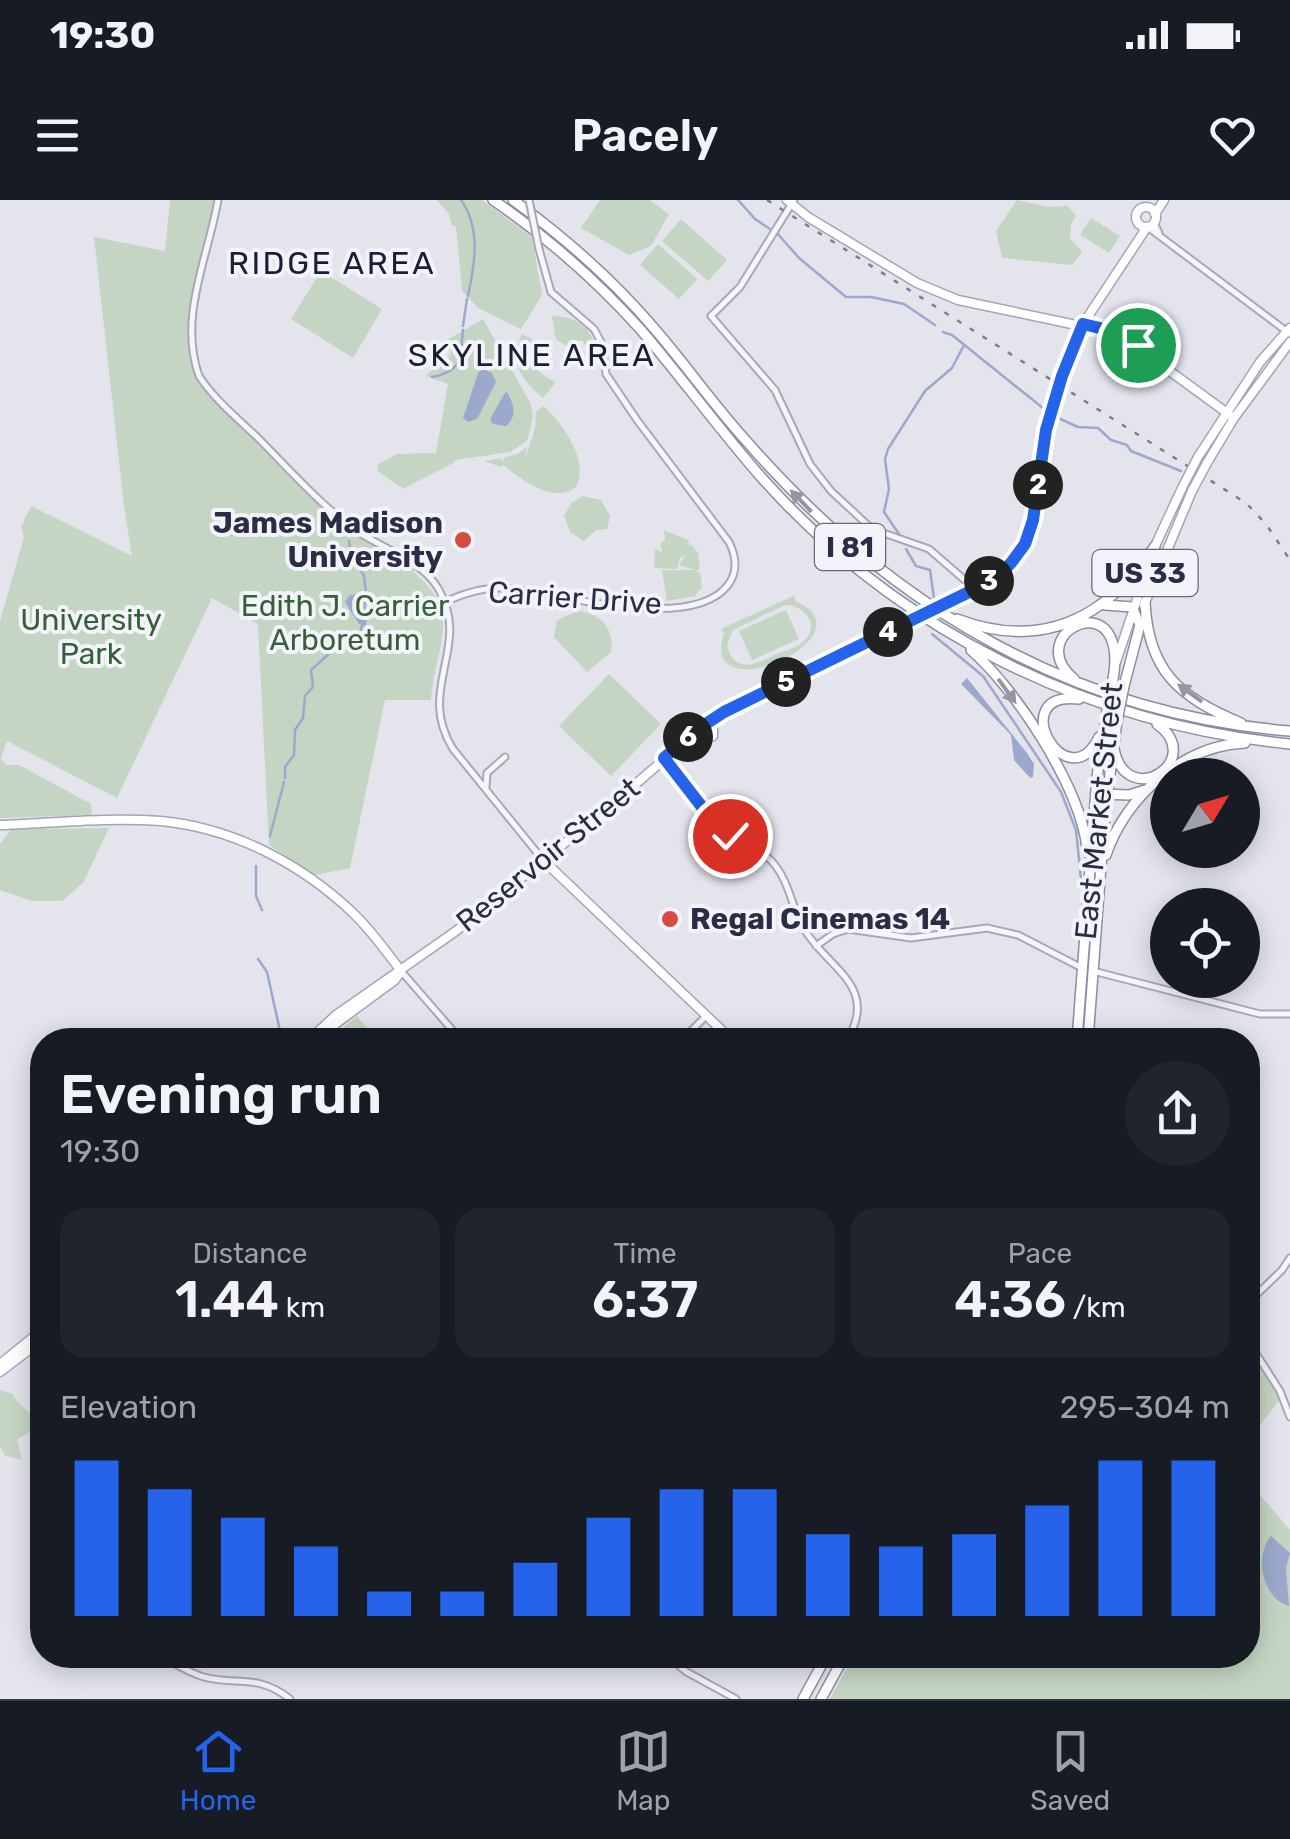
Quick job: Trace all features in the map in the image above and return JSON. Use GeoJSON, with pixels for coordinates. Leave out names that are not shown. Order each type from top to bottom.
{"type":"FeatureCollection","features":[{"type":"Feature","properties":{"kind":"highway","name":"I 81"},"geometry":{"type":"LineString","coordinates":[[493,200],[570,260],[620,308],[760,475],[825,542],[936,626],[1015,668],[1096,702],[1146,718],[1289,744]]}},
{"type":"Feature","properties":{"kind":"highway","name":"I 81"},"geometry":{"type":"LineString","coordinates":[[513,200],[570,244],[624,296],[744,439],[815,515],[871,564],[1005,651],[1080,684],[1185,716],[1290,731]]}},
{"type":"Feature","properties":{"kind":"highway"},"geometry":{"type":"LineString","coordinates":[[944,609],[979,627],[1016,632],[1067,624],[1102,606],[1123,588],[1155,546]]}},
{"type":"Feature","properties":{"kind":"highway"},"geometry":{"type":"LineString","coordinates":[[1145,602],[1150,647],[1169,678],[1223,715],[1278,730]]}},
{"type":"Feature","properties":{"kind":"highway"},"geometry":{"type":"LineString","coordinates":[[1102,606],[1132,607],[1140,624]]}},
{"type":"Feature","properties":{"kind":"highway"},"geometry":{"type":"LineString","coordinates":[[1080,684],[1064,671],[1058,657],[1059,644],[1069,630],[1084,624],[1100,626],[1115,644],[1116,662]]}},
{"type":"Feature","properties":{"kind":"highway","name":"East Market Street"},"geometry":{"type":"LineString","coordinates":[[1078,1028],[1088,878],[1101,794],[1140,624]]}},
{"type":"Feature","properties":{"kind":"highway"},"geometry":{"type":"LineString","coordinates":[[936,626],[990,668],[1061,771],[1082,818],[1088,878]]}},
{"type":"Feature","properties":{"kind":"highway","name":"East Market Street"},"geometry":{"type":"LineString","coordinates":[[1089,1028],[1102,867],[1105,720],[1116,662]]}},
{"type":"Feature","properties":{"kind":"highway"},"geometry":{"type":"LineString","coordinates":[[1096,702],[1069,698],[1053,704],[1044,718],[1044,736],[1056,752],[1075,756],[1090,750],[1105,720]]}},
{"type":"Feature","properties":{"kind":"highway"},"geometry":{"type":"LineString","coordinates":[[1113,743],[1118,762],[1127,774],[1142,779],[1161,773],[1172,758],[1172,739],[1164,728],[1146,718]]}},
{"type":"Feature","properties":{"kind":"highway"},"geometry":{"type":"LineString","coordinates":[[1190,758],[1209,748],[1241,743],[1289,744]]}},
{"type":"Feature","properties":{"kind":"highway"},"geometry":{"type":"LineString","coordinates":[[1101,794],[1129,795],[1150,788]]}},
{"type":"Feature","properties":{"kind":"highway"},"geometry":{"type":"LineString","coordinates":[[1102,867],[1122,821],[1150,789]]}},
{"type":"Feature","properties":{"kind":"highway"},"geometry":{"type":"LineString","coordinates":[[803,1699],[819,1668]]}},
{"type":"Feature","properties":{"kind":"highway"},"geometry":{"type":"LineString","coordinates":[[822,1699],[838,1668]]}},
{"type":"Feature","properties":{"kind":"main road","name":"Reservoir Street"},"geometry":{"type":"LineString","coordinates":[[333,1028],[688,737],[722,714],[944,609],[1003,572],[1027,538],[1046,430],[1083,324],[1163,200]]}},
{"type":"Feature","properties":{"kind":"main road"},"geometry":{"type":"LineString","coordinates":[[791,201],[916,283],[958,300],[1083,324],[1129,339],[1234,418]]}},
{"type":"Feature","properties":{"kind":"main road","name":"East Market Street"},"geometry":{"type":"LineString","coordinates":[[1140,624],[1198,457],[1225,412],[1289,331]]}},
{"type":"Feature","properties":{"kind":"main road","name":"East Market Street"},"geometry":{"type":"LineString","coordinates":[[1116,662],[1155,546],[1187,489],[1290,342]]}},
{"type":"Feature","properties":{"kind":"main road"},"geometry":{"type":"LineString","coordinates":[[688,737],[700,732],[713,736],[713,724],[722,714]]}},
{"type":"Feature","properties":{"kind":"main road"},"geometry":{"type":"LineString","coordinates":[[0,825],[152,820],[232,837],[289,865],[342,903],[402,971]]}},
{"type":"Feature","properties":{"kind":"main road"},"geometry":{"type":"LineString","coordinates":[[542,860],[719,1028]]}},
{"type":"Feature","properties":{"kind":"main road","name":"Reservoir Street"},"geometry":{"type":"LineString","coordinates":[[322,1028],[391,975],[402,971]]}},
{"type":"Feature","properties":{"kind":"main road"},"geometry":{"type":"LineString","coordinates":[[0,1364],[30,1345]]}},
{"type":"Feature","properties":{"kind":"main road"},"geometry":{"type":"LineString","coordinates":[[0,1372],[30,1347]]}},
{"type":"Feature","properties":{"kind":"street"},"geometry":{"type":"LineString","coordinates":[[218,200],[199,273],[192,323],[191,355],[198,376],[327,508],[434,582],[446,602],[452,636],[439,684],[439,712],[448,740],[542,860]]}},
{"type":"Feature","properties":{"kind":"street","name":"Carrier Drive"},"geometry":{"type":"LineString","coordinates":[[446,602],[480,589],[504,588],[582,603],[658,608],[713,597],[728,586],[734,572],[735,558],[728,542],[636,420],[606,373],[597,333],[550,290],[529,200]]}},
{"type":"Feature","properties":{"kind":"street"},"geometry":{"type":"LineString","coordinates":[[791,201],[740,287],[711,316],[774,390],[813,470],[832,491],[872,529],[929,549],[968,581],[971,591]]}},
{"type":"Feature","properties":{"kind":"street"},"geometry":{"type":"LineString","coordinates":[[1148,221],[1168,242],[1289,331]]}},
{"type":"Feature","properties":{"kind":"street"},"geometry":{"type":"LineString","coordinates":[[487,790],[487,773],[505,757]]}},
{"type":"Feature","properties":{"kind":"street"},"geometry":{"type":"LineString","coordinates":[[664,758],[716,825],[773,862],[803,926],[854,990],[856,1018],[851,1028]]}},
{"type":"Feature","properties":{"kind":"street"},"geometry":{"type":"LineString","coordinates":[[816,946],[846,929],[914,938],[987,928],[1018,935],[1094,972],[1260,1014],[1290,1014]]}},
{"type":"Feature","properties":{"kind":"street"},"geometry":{"type":"LineString","coordinates":[[402,971],[451,1028]]}},
{"type":"Feature","properties":{"kind":"street"},"geometry":{"type":"LineString","coordinates":[[694,1028],[706,1016]]}},
{"type":"Feature","properties":{"kind":"street"},"geometry":{"type":"LineString","coordinates":[[1260,1291],[1290,1258]]}},
{"type":"Feature","properties":{"kind":"street"},"geometry":{"type":"LineString","coordinates":[[1260,1360],[1290,1416]]}},
{"type":"Feature","properties":{"kind":"street"},"geometry":{"type":"LineString","coordinates":[[185,1668],[206,1678],[255,1682],[290,1699]]}},
{"type":"Feature","properties":{"kind":"street"},"geometry":{"type":"LineString","coordinates":[[680,1668],[736,1699]]}},
{"type":"Feature","properties":{"kind":"green space","name":"Edith J. Carrier Arboretum"},"geometry":{"type":"Polygon","coordinates":[[[170,200],[218,200],[199,273],[191,355],[206,387],[327,508],[358,532],[414,565],[414,573],[439,603],[443,617],[431,700],[385,700],[350,868],[315,875],[269,845],[258,624],[212,598],[117,798],[7,741],[1,758],[6,765],[19,765],[91,804],[92,815],[0,818],[0,621],[24,537],[21,527],[31,506],[132,556],[94,237],[165,251],[170,200]]]}},
{"type":"Feature","properties":{"kind":"green space"},"geometry":{"type":"Polygon","coordinates":[[[437,200],[482,200],[532,237],[542,295],[521,329],[478,308],[462,291],[456,226],[452,226],[449,214],[437,200]]]}},
{"type":"Feature","properties":{"kind":"green space"},"geometry":{"type":"Polygon","coordinates":[[[600,200],[650,200],[669,214],[651,246],[629,255],[581,228],[600,200]]]}},
{"type":"Feature","properties":{"kind":"green space"},"geometry":{"type":"Polygon","coordinates":[[[1017,200],[1048,207],[1068,206],[1076,216],[1070,239],[1082,251],[1073,265],[1002,258],[996,231],[1017,200]]]}},
{"type":"Feature","properties":{"kind":"green space"},"geometry":{"type":"Polygon","coordinates":[[[1091,218],[1120,236],[1109,253],[1080,235],[1091,218]]]}},
{"type":"Feature","properties":{"kind":"green space"},"geometry":{"type":"Polygon","coordinates":[[[681,219],[727,260],[708,281],[662,241],[681,219]]]}},
{"type":"Feature","properties":{"kind":"green space"},"geometry":{"type":"Polygon","coordinates":[[[658,244],[697,279],[679,299],[640,265],[658,244]]]}},
{"type":"Feature","properties":{"kind":"green space"},"geometry":{"type":"Polygon","coordinates":[[[321,271],[382,309],[353,358],[291,319],[321,271]]]}},
{"type":"Feature","properties":{"kind":"green space"},"geometry":{"type":"Polygon","coordinates":[[[552,316],[570,319],[584,327],[598,358],[593,357],[582,340],[570,347],[556,340],[552,316]]]}},
{"type":"Feature","properties":{"kind":"green space"},"geometry":{"type":"Polygon","coordinates":[[[483,319],[531,404],[533,417],[527,441],[510,452],[455,460],[403,489],[378,471],[377,465],[397,454],[436,453],[448,384],[426,376],[436,366],[445,367],[451,351],[435,347],[483,319]]]}},
{"type":"Feature","properties":{"kind":"green space"},"geometry":{"type":"Polygon","coordinates":[[[522,334],[537,342],[536,367],[556,382],[543,398],[519,370],[517,354],[522,334]]]}},
{"type":"Feature","properties":{"kind":"green space"},"geometry":{"type":"Polygon","coordinates":[[[543,406],[577,454],[579,477],[576,487],[568,492],[548,492],[503,465],[484,461],[502,458],[502,462],[527,447],[525,459],[536,412],[543,406]]]}},
{"type":"Feature","properties":{"kind":"green space"},"geometry":{"type":"Polygon","coordinates":[[[583,496],[601,500],[610,516],[607,529],[596,530],[584,541],[570,532],[564,516],[571,503],[583,496]]]}},
{"type":"Feature","properties":{"kind":"green space"},"geometry":{"type":"Polygon","coordinates":[[[664,530],[688,540],[690,548],[691,544],[698,553],[700,569],[696,571],[700,573],[702,587],[695,596],[667,601],[662,570],[695,570],[679,565],[686,554],[680,558],[677,569],[654,568],[655,549],[662,552],[664,530]]]}},
{"type":"Feature","properties":{"kind":"green space"},"geometry":{"type":"Polygon","coordinates":[[[795,595],[795,601],[814,616],[815,632],[801,648],[780,661],[756,668],[735,668],[723,657],[721,629],[795,595]],[[785,605],[733,630],[727,645],[734,660],[753,664],[804,641],[811,629],[808,617],[785,605]]]}},
{"type":"Feature","properties":{"kind":"green space"},"geometry":{"type":"Polygon","coordinates":[[[786,610],[799,639],[752,660],[739,631],[786,610]]]}},
{"type":"Feature","properties":{"kind":"green space"},"geometry":{"type":"Polygon","coordinates":[[[577,611],[599,619],[611,636],[611,652],[587,672],[554,637],[557,620],[577,611]]]}},
{"type":"Feature","properties":{"kind":"green space"},"geometry":{"type":"Polygon","coordinates":[[[609,674],[661,724],[611,776],[559,726],[609,674]]]}},
{"type":"Feature","properties":{"kind":"green space"},"geometry":{"type":"Polygon","coordinates":[[[109,828],[83,883],[62,901],[32,901],[0,890],[0,844],[11,829],[109,828]]]}},
{"type":"Feature","properties":{"kind":"green space"},"geometry":{"type":"Polygon","coordinates":[[[357,1016],[367,1028],[343,1028],[357,1016]]]}},
{"type":"Feature","properties":{"kind":"green space"},"geometry":{"type":"Polygon","coordinates":[[[1260,1364],[1281,1398],[1260,1425],[1260,1364]]]}},
{"type":"Feature","properties":{"kind":"green space"},"geometry":{"type":"Polygon","coordinates":[[[0,1390],[13,1394],[30,1414],[30,1432],[17,1439],[22,1460],[5,1456],[0,1446],[0,1390]]]}},
{"type":"Feature","properties":{"kind":"green space"},"geometry":{"type":"Polygon","coordinates":[[[1260,1495],[1290,1530],[1290,1699],[830,1699],[847,1668],[1260,1668],[1260,1495]]]}},
{"type":"Feature","properties":{"kind":"water"},"geometry":{"type":"Polygon","coordinates":[[[483,369],[492,373],[496,382],[477,419],[468,422],[463,418],[478,373],[483,369]]]}},
{"type":"Feature","properties":{"kind":"water"},"geometry":{"type":"Polygon","coordinates":[[[506,391],[513,405],[512,418],[506,426],[493,424],[490,419],[506,391]]]}},
{"type":"Feature","properties":{"kind":"water"},"geometry":{"type":"Polygon","coordinates":[[[357,594],[366,609],[365,627],[345,602],[350,595],[357,594]]]}},
{"type":"Feature","properties":{"kind":"water"},"geometry":{"type":"Polygon","coordinates":[[[967,678],[1027,753],[1034,764],[1033,777],[1014,760],[1011,735],[961,684],[967,678]]]}},
{"type":"Feature","properties":{"kind":"water"},"geometry":{"type":"Polygon","coordinates":[[[1271,1536],[1290,1553],[1286,1568],[1289,1606],[1272,1595],[1264,1575],[1263,1554],[1271,1536]]]}},
{"type":"Feature","properties":{"kind":"waterway"},"geometry":{"type":"LineString","coordinates":[[461,200],[474,234],[468,296]]}},
{"type":"Feature","properties":{"kind":"waterway"},"geometry":{"type":"LineString","coordinates":[[738,200],[770,229]]}},
{"type":"Feature","properties":{"kind":"waterway"},"geometry":{"type":"LineString","coordinates":[[777,233],[799,258],[846,297],[904,304],[935,325]]}},
{"type":"Feature","properties":{"kind":"waterway"},"geometry":{"type":"LineString","coordinates":[[463,326],[467,299]]}},
{"type":"Feature","properties":{"kind":"waterway"},"geometry":{"type":"LineString","coordinates":[[432,377],[455,367],[463,330]]}},
{"type":"Feature","properties":{"kind":"waterway"},"geometry":{"type":"LineString","coordinates":[[943,332],[952,335],[1044,409]]}},
{"type":"Feature","properties":{"kind":"waterway"},"geometry":{"type":"LineString","coordinates":[[901,537],[884,512],[889,489],[885,459],[888,449],[925,391],[952,368],[964,345]]}},
{"type":"Feature","properties":{"kind":"waterway"},"geometry":{"type":"LineString","coordinates":[[1056,417],[1078,427],[1098,428],[1131,451],[1181,471]]}},
{"type":"Feature","properties":{"kind":"waterway"},"geometry":{"type":"LineString","coordinates":[[349,541],[364,576],[364,604]]}},
{"type":"Feature","properties":{"kind":"waterway"},"geometry":{"type":"LineString","coordinates":[[906,549],[916,566],[930,570],[934,599]]}},
{"type":"Feature","properties":{"kind":"waterway"},"geometry":{"type":"LineString","coordinates":[[285,778],[285,767],[294,755],[295,730],[303,718],[305,696],[313,687],[311,670],[331,652],[357,640],[362,626]]}},
{"type":"Feature","properties":{"kind":"waterway"},"geometry":{"type":"LineString","coordinates":[[932,634],[983,676],[1061,792],[1076,830],[1081,879]]}},
{"type":"Feature","properties":{"kind":"waterway"},"geometry":{"type":"LineString","coordinates":[[270,836],[284,782]]}},
{"type":"Feature","properties":{"kind":"waterway"},"geometry":{"type":"LineString","coordinates":[[256,866],[256,896],[262,910]]}},
{"type":"Feature","properties":{"kind":"waterway"},"geometry":{"type":"LineString","coordinates":[[258,959],[267,972],[279,1028]]}},
{"type":"Feature","properties":{"kind":"railway"},"geometry":{"type":"LineString","coordinates":[[767,200],[1246,503],[1290,560]]}},
{"type":"Feature","properties":{"kind":"place","name":"James Madison University"},"geometry":{"type":"Point","coordinates":[463,540]}},
{"type":"Feature","properties":{"kind":"place","name":"Regal Cinemas 14"},"geometry":{"type":"Point","coordinates":[670,919]}},
{"type":"Feature","properties":{"kind":"district","name":"RIDGE AREA"},"geometry":{"type":"Point","coordinates":[332,263]}},
{"type":"Feature","properties":{"kind":"district","name":"SKYLINE AREA"},"geometry":{"type":"Point","coordinates":[532,355]}},
{"type":"Feature","properties":{"kind":"route"},"geometry":{"type":"LineString","coordinates":[[730,836],[716,825],[664,758],[724,712],[946,604],[1003,572],[1025,544],[1033,520],[1046,430],[1083,324],[1119,334],[1138,345]]}},
{"type":"Feature","properties":{"kind":"park label","name":"University Park"},"geometry":{"type":"Point","coordinates":[91,637]}}]}
